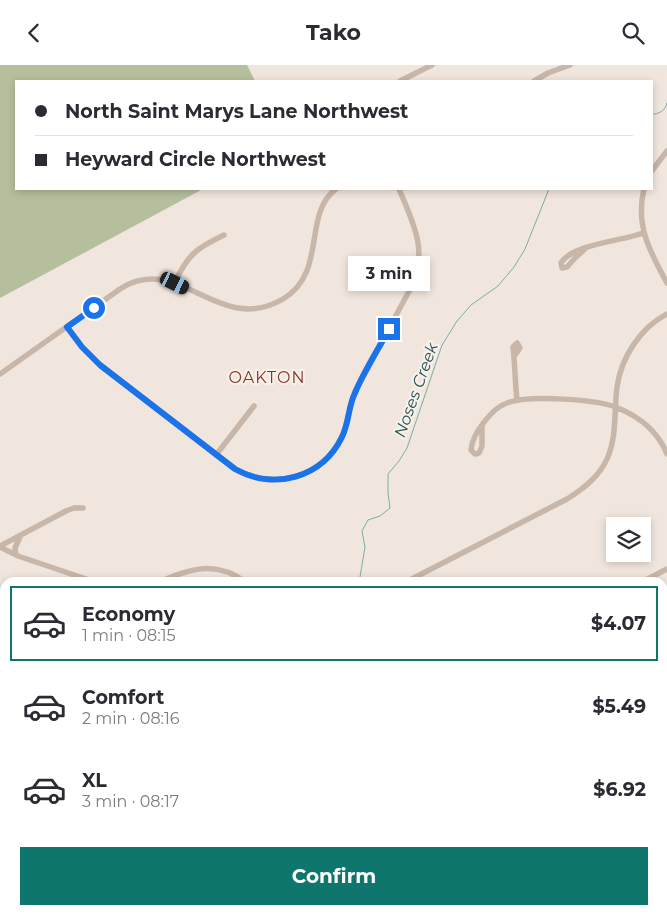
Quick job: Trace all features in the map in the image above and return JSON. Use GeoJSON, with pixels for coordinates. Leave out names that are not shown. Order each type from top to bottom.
{"type":"FeatureCollection","features":[{"type":"Feature","properties":{"kind":"street"},"geometry":{"type":"LineString","coordinates":[[402,80],[432,65]]}},
{"type":"Feature","properties":{"kind":"street"},"geometry":{"type":"LineString","coordinates":[[536,80],[552,71],[570,65]]}},
{"type":"Feature","properties":{"kind":"street"},"geometry":{"type":"LineString","coordinates":[[653,169],[667,151]]}},
{"type":"Feature","properties":{"kind":"street"},"geometry":{"type":"LineString","coordinates":[[0,373],[131,283],[153,279],[175,283],[232,308],[258,308],[280,300],[295,289],[307,272],[323,205],[328,196],[335,190]]}},
{"type":"Feature","properties":{"kind":"street"},"geometry":{"type":"LineString","coordinates":[[67,327],[85,351],[100,365],[235,469],[247,475],[266,480],[279,481],[297,477],[315,468],[327,459],[334,450],[343,435],[354,394],[412,286],[419,256],[417,236],[399,190]]}},
{"type":"Feature","properties":{"kind":"street"},"geometry":{"type":"LineString","coordinates":[[644,190],[641,217],[643,233],[667,283]]}},
{"type":"Feature","properties":{"kind":"street"},"geometry":{"type":"LineString","coordinates":[[586,249],[643,233]]}},
{"type":"Feature","properties":{"kind":"street"},"geometry":{"type":"LineString","coordinates":[[175,283],[183,265],[190,256],[199,248],[224,235]]}},
{"type":"Feature","properties":{"kind":"street"},"geometry":{"type":"LineString","coordinates":[[416,577],[567,499],[589,484],[598,474],[609,454],[619,375],[629,354],[644,331],[667,314]]}},
{"type":"Feature","properties":{"kind":"street"},"geometry":{"type":"LineString","coordinates":[[515,355],[517,400]]}},
{"type":"Feature","properties":{"kind":"street"},"geometry":{"type":"LineString","coordinates":[[482,427],[497,408],[517,400],[546,399],[616,407],[650,428],[659,438],[667,454]]}},
{"type":"Feature","properties":{"kind":"street"},"geometry":{"type":"LineString","coordinates":[[216,455],[254,406]]}},
{"type":"Feature","properties":{"kind":"street"},"geometry":{"type":"LineString","coordinates":[[0,547],[66,511],[74,508],[84,508]]}},
{"type":"Feature","properties":{"kind":"street"},"geometry":{"type":"LineString","coordinates":[[16,555],[15,548],[21,535]]}},
{"type":"Feature","properties":{"kind":"street"},"geometry":{"type":"LineString","coordinates":[[0,547],[16,555],[80,577]]}},
{"type":"Feature","properties":{"kind":"street"},"geometry":{"type":"LineString","coordinates":[[174,577],[190,569],[205,568],[228,572],[237,577]]}},
{"type":"Feature","properties":{"kind":"street"},"geometry":{"type":"LineString","coordinates":[[652,577],[667,569]]}},
{"type":"Feature","properties":{"kind":"green space"},"geometry":{"type":"Polygon","coordinates":[[[0,65],[247,65],[254,80],[15,80],[15,190],[201,190],[0,298],[0,65]]]}},
{"type":"Feature","properties":{"kind":"waterway","name":"Noses Creek"},"geometry":{"type":"LineString","coordinates":[[653,114],[663,110],[667,103]]}},
{"type":"Feature","properties":{"kind":"waterway","name":"Noses Creek"},"geometry":{"type":"LineString","coordinates":[[360,577],[365,547],[362,531],[368,520],[380,516],[390,508],[388,474],[407,448],[442,345],[457,321],[471,305],[498,286],[514,267],[525,249],[549,190]]}},
{"type":"Feature","properties":{"kind":"district","name":"OAKTON"},"geometry":{"type":"Point","coordinates":[267,377]}},
{"type":"Feature","properties":{"kind":"route"},"geometry":{"type":"LineString","coordinates":[[94,308],[67,327],[89,355],[235,469],[247,475],[273,481],[291,479],[303,475],[323,463],[334,450],[343,435],[354,394],[389,329]]}}]}
